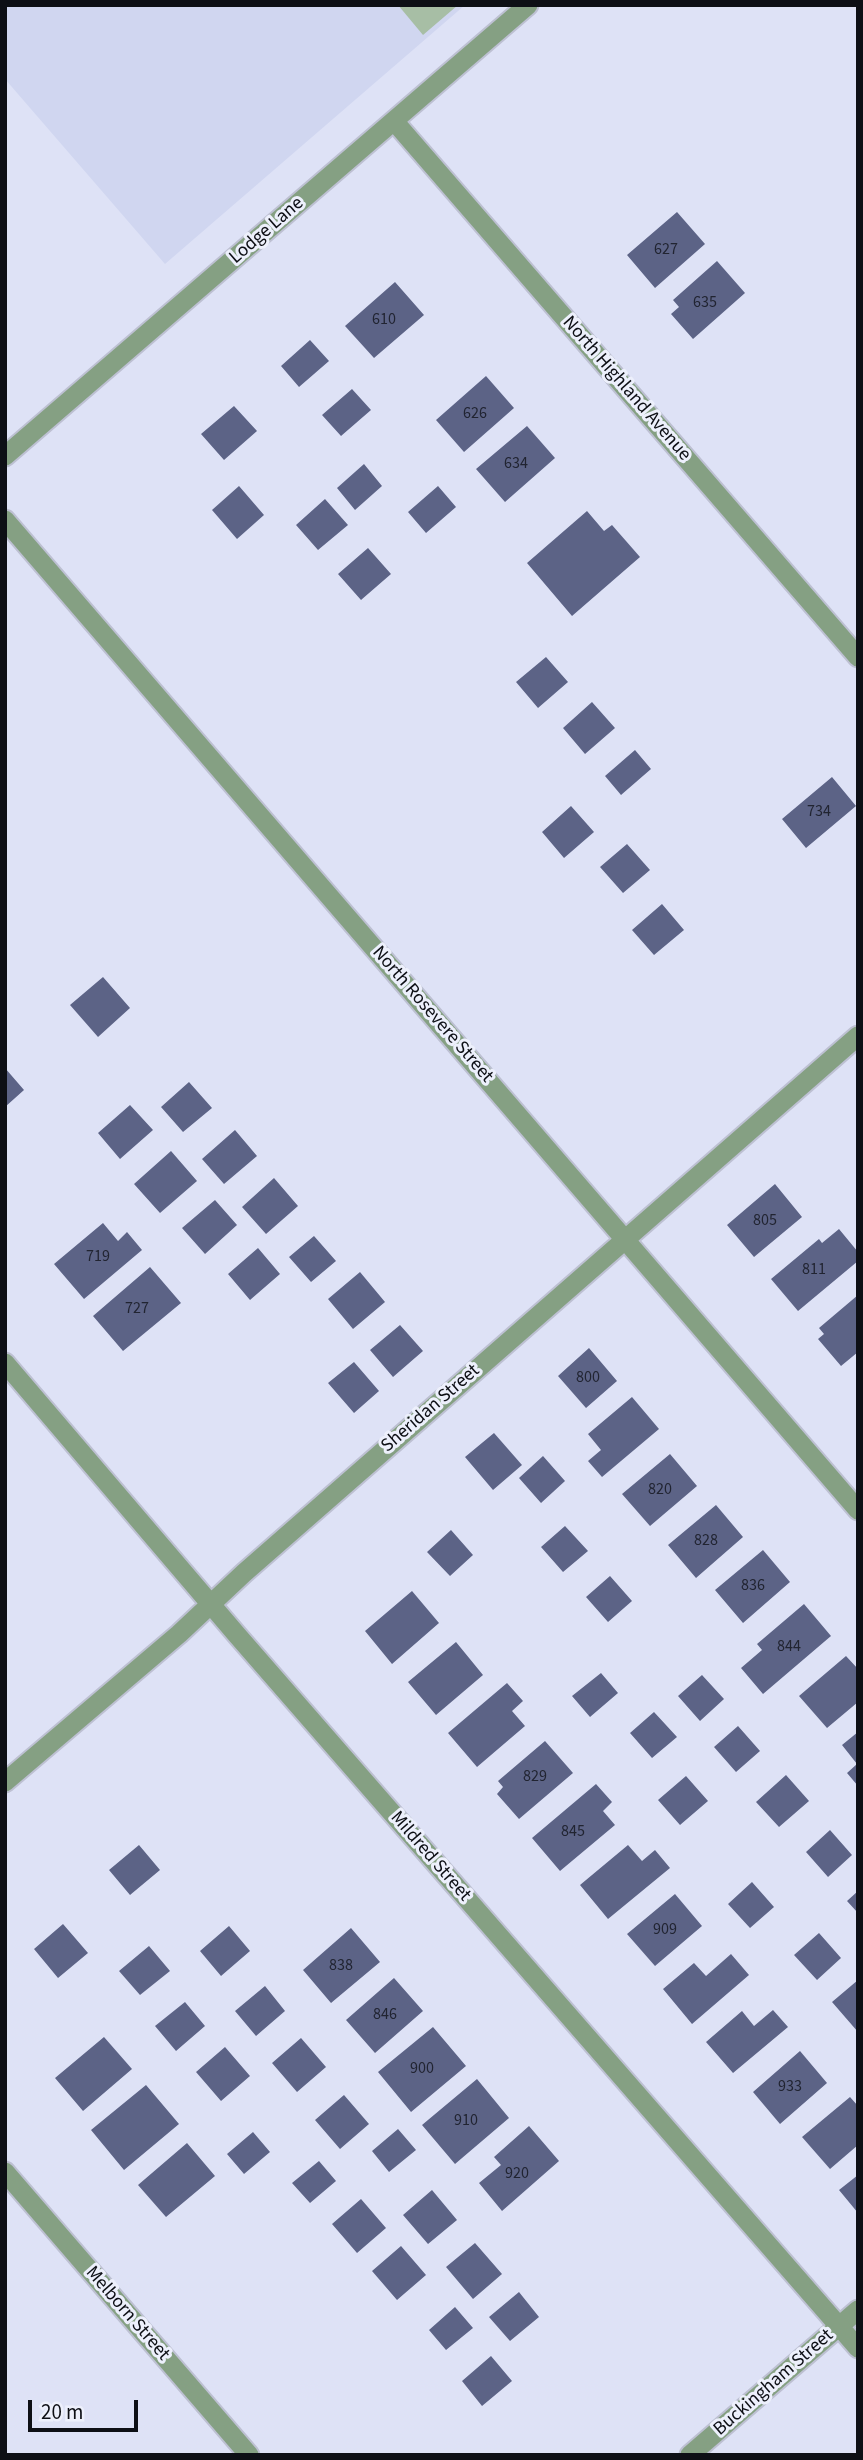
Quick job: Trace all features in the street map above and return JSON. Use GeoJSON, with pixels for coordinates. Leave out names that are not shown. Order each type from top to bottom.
{"type":"FeatureCollection","features":[{"type":"Feature","properties":{"kind":"street","name":"Lodge Lane"},"geometry":{"type":"LineString","coordinates":[[5,456],[527,5]]}},
{"type":"Feature","properties":{"kind":"street","name":"North Highland Avenue"},"geometry":{"type":"LineString","coordinates":[[394,121],[858,657]]}},
{"type":"Feature","properties":{"kind":"street","name":"North Rosevere Street"},"geometry":{"type":"LineString","coordinates":[[5,520],[858,1510]]}},
{"type":"Feature","properties":{"kind":"street","name":"Sheridan Street"},"geometry":{"type":"LineString","coordinates":[[5,1782],[179,1634],[625,1238],[858,1036]]}},
{"type":"Feature","properties":{"kind":"street","name":"Mildred Street"},"geometry":{"type":"LineString","coordinates":[[5,1363],[858,2348]]}},
{"type":"Feature","properties":{"kind":"street","name":"Melborn Street"},"geometry":{"type":"LineString","coordinates":[[5,2172],[249,2455]]}},
{"type":"Feature","properties":{"kind":"street","name":"Buckingham Street"},"geometry":{"type":"LineString","coordinates":[[690,2455],[858,2311]]}},
{"type":"Feature","properties":{"kind":"shaded area"},"geometry":{"type":"Polygon","coordinates":[[[5,5],[465,5],[165,264],[5,79],[5,5]]]}},
{"type":"Feature","properties":{"kind":"green space"},"geometry":{"type":"Polygon","coordinates":[[[398,5],[458,5],[423,35],[398,5]]]}},
{"type":"Feature","properties":{"kind":"building"},"geometry":{"type":"Polygon","coordinates":[[[677,212],[705,244],[655,288],[627,255],[677,212]]]}},
{"type":"Feature","properties":{"kind":"building"},"geometry":{"type":"Polygon","coordinates":[[[717,261],[745,293],[693,339],[671,314],[679,307],[673,300],[717,261]]]}},
{"type":"Feature","properties":{"kind":"building"},"geometry":{"type":"Polygon","coordinates":[[[395,282],[424,315],[374,358],[345,326],[395,282]]]}},
{"type":"Feature","properties":{"kind":"building"},"geometry":{"type":"Polygon","coordinates":[[[310,340],[329,361],[299,387],[281,366],[310,340]]]}},
{"type":"Feature","properties":{"kind":"building"},"geometry":{"type":"Polygon","coordinates":[[[486,376],[514,408],[464,452],[436,420],[486,376]]]}},
{"type":"Feature","properties":{"kind":"building"},"geometry":{"type":"Polygon","coordinates":[[[352,389],[371,410],[341,436],[322,415],[352,389]]]}},
{"type":"Feature","properties":{"kind":"building"},"geometry":{"type":"Polygon","coordinates":[[[234,406],[257,431],[224,460],[201,434],[234,406]]]}},
{"type":"Feature","properties":{"kind":"building"},"geometry":{"type":"Polygon","coordinates":[[[527,426],[555,458],[505,502],[476,469],[527,426]]]}},
{"type":"Feature","properties":{"kind":"building"},"geometry":{"type":"Polygon","coordinates":[[[364,464],[382,486],[355,510],[337,488],[364,464]]]}},
{"type":"Feature","properties":{"kind":"building"},"geometry":{"type":"Polygon","coordinates":[[[239,486],[264,515],[237,539],[212,510],[239,486]]]}},
{"type":"Feature","properties":{"kind":"building"},"geometry":{"type":"Polygon","coordinates":[[[438,486],[456,507],[426,533],[408,512],[438,486]]]}},
{"type":"Feature","properties":{"kind":"building"},"geometry":{"type":"Polygon","coordinates":[[[325,499],[348,525],[318,550],[296,525],[325,499]]]}},
{"type":"Feature","properties":{"kind":"building"},"geometry":{"type":"Polygon","coordinates":[[[587,511],[604,531],[612,525],[640,557],[572,616],[527,563],[587,511]]]}},
{"type":"Feature","properties":{"kind":"building"},"geometry":{"type":"Polygon","coordinates":[[[368,548],[391,574],[361,600],[338,574],[368,548]]]}},
{"type":"Feature","properties":{"kind":"building"},"geometry":{"type":"Polygon","coordinates":[[[546,657],[568,682],[538,708],[516,682],[546,657]]]}},
{"type":"Feature","properties":{"kind":"building"},"geometry":{"type":"Polygon","coordinates":[[[592,702],[615,728],[585,754],[563,728],[592,702]]]}},
{"type":"Feature","properties":{"kind":"building"},"geometry":{"type":"Polygon","coordinates":[[[635,750],[651,769],[621,795],[605,776],[635,750]]]}},
{"type":"Feature","properties":{"kind":"building"},"geometry":{"type":"Polygon","coordinates":[[[832,777],[856,806],[806,848],[782,819],[832,777]]]}},
{"type":"Feature","properties":{"kind":"building"},"geometry":{"type":"Polygon","coordinates":[[[571,806],[594,832],[564,858],[542,832],[571,806]]]}},
{"type":"Feature","properties":{"kind":"building"},"geometry":{"type":"Polygon","coordinates":[[[627,844],[650,870],[623,893],[600,867],[627,844]]]}},
{"type":"Feature","properties":{"kind":"building"},"geometry":{"type":"Polygon","coordinates":[[[662,904],[684,930],[654,955],[632,930],[662,904]]]}},
{"type":"Feature","properties":{"kind":"building"},"geometry":{"type":"Polygon","coordinates":[[[103,977],[130,1008],[98,1037],[70,1005],[103,977]]]}},
{"type":"Feature","properties":{"kind":"building"},"geometry":{"type":"Polygon","coordinates":[[[5,1068],[24,1090],[5,1107],[5,1068]]]}},
{"type":"Feature","properties":{"kind":"building"},"geometry":{"type":"Polygon","coordinates":[[[189,1082],[212,1108],[183,1132],[161,1107],[189,1082]]]}},
{"type":"Feature","properties":{"kind":"building"},"geometry":{"type":"Polygon","coordinates":[[[130,1105],[153,1130],[120,1159],[98,1133],[130,1105]]]}},
{"type":"Feature","properties":{"kind":"building"},"geometry":{"type":"Polygon","coordinates":[[[235,1130],[257,1156],[224,1184],[202,1159],[235,1130]]]}},
{"type":"Feature","properties":{"kind":"building"},"geometry":{"type":"Polygon","coordinates":[[[171,1151],[197,1181],[160,1213],[134,1184],[171,1151]]]}},
{"type":"Feature","properties":{"kind":"building"},"geometry":{"type":"Polygon","coordinates":[[[274,1178],[298,1206],[266,1234],[242,1207],[274,1178]]]}},
{"type":"Feature","properties":{"kind":"building"},"geometry":{"type":"Polygon","coordinates":[[[775,1184],[802,1217],[754,1257],[727,1225],[775,1184]]]}},
{"type":"Feature","properties":{"kind":"building"},"geometry":{"type":"Polygon","coordinates":[[[215,1200],[237,1225],[205,1254],[182,1228],[215,1200]]]}},
{"type":"Feature","properties":{"kind":"building"},"geometry":{"type":"Polygon","coordinates":[[[103,1223],[118,1241],[127,1232],[142,1250],[84,1299],[54,1264],[103,1223]]]}},
{"type":"Feature","properties":{"kind":"building"},"geometry":{"type":"Polygon","coordinates":[[[839,1229],[858,1252],[858,1261],[798,1311],[771,1279],[819,1239],[822,1243],[839,1229]]]}},
{"type":"Feature","properties":{"kind":"building"},"geometry":{"type":"Polygon","coordinates":[[[314,1236],[336,1261],[311,1282],[289,1257],[314,1236]]]}},
{"type":"Feature","properties":{"kind":"building"},"geometry":{"type":"Polygon","coordinates":[[[258,1248],[280,1274],[250,1300],[228,1274],[258,1248]]]}},
{"type":"Feature","properties":{"kind":"building"},"geometry":{"type":"Polygon","coordinates":[[[150,1267],[181,1303],[123,1351],[93,1316],[150,1267]]]}},
{"type":"Feature","properties":{"kind":"building"},"geometry":{"type":"Polygon","coordinates":[[[360,1272],[385,1302],[353,1329],[328,1299],[360,1272]]]}},
{"type":"Feature","properties":{"kind":"building"},"geometry":{"type":"Polygon","coordinates":[[[858,1295],[858,1352],[841,1366],[818,1339],[824,1334],[819,1328],[858,1295]]]}},
{"type":"Feature","properties":{"kind":"building"},"geometry":{"type":"Polygon","coordinates":[[[400,1325],[423,1351],[393,1377],[370,1350],[400,1325]]]}},
{"type":"Feature","properties":{"kind":"building"},"geometry":{"type":"Polygon","coordinates":[[[589,1348],[617,1381],[586,1408],[558,1376],[589,1348]]]}},
{"type":"Feature","properties":{"kind":"building"},"geometry":{"type":"Polygon","coordinates":[[[354,1362],[379,1391],[354,1413],[328,1383],[354,1362]]]}},
{"type":"Feature","properties":{"kind":"building"},"geometry":{"type":"Polygon","coordinates":[[[632,1397],[659,1429],[602,1477],[588,1461],[601,1450],[588,1434],[632,1397]]]}},
{"type":"Feature","properties":{"kind":"building"},"geometry":{"type":"Polygon","coordinates":[[[494,1433],[522,1465],[493,1490],[465,1457],[494,1433]]]}},
{"type":"Feature","properties":{"kind":"building"},"geometry":{"type":"Polygon","coordinates":[[[670,1454],[697,1486],[650,1526],[622,1494],[670,1454]]]}},
{"type":"Feature","properties":{"kind":"building"},"geometry":{"type":"Polygon","coordinates":[[[543,1456],[565,1481],[541,1503],[519,1478],[543,1456]]]}},
{"type":"Feature","properties":{"kind":"building"},"geometry":{"type":"Polygon","coordinates":[[[716,1505],[743,1537],[696,1578],[668,1545],[716,1505]]]}},
{"type":"Feature","properties":{"kind":"building"},"geometry":{"type":"Polygon","coordinates":[[[565,1526],[588,1551],[563,1572],[541,1547],[565,1526]]]}},
{"type":"Feature","properties":{"kind":"building"},"geometry":{"type":"Polygon","coordinates":[[[451,1530],[473,1555],[450,1576],[427,1552],[451,1530]]]}},
{"type":"Feature","properties":{"kind":"building"},"geometry":{"type":"Polygon","coordinates":[[[763,1550],[790,1582],[743,1623],[715,1590],[763,1550]]]}},
{"type":"Feature","properties":{"kind":"building"},"geometry":{"type":"Polygon","coordinates":[[[610,1576],[632,1601],[608,1622],[586,1597],[610,1576]]]}},
{"type":"Feature","properties":{"kind":"building"},"geometry":{"type":"Polygon","coordinates":[[[412,1591],[439,1623],[392,1664],[365,1631],[412,1591]]]}},
{"type":"Feature","properties":{"kind":"building"},"geometry":{"type":"Polygon","coordinates":[[[804,1604],[831,1636],[763,1694],[741,1668],[762,1650],[757,1644],[804,1604]]]}},
{"type":"Feature","properties":{"kind":"building"},"geometry":{"type":"Polygon","coordinates":[[[456,1642],[483,1675],[436,1715],[408,1682],[456,1642]]]}},
{"type":"Feature","properties":{"kind":"building"},"geometry":{"type":"Polygon","coordinates":[[[846,1656],[858,1669],[858,1702],[827,1728],[799,1696],[846,1656]]]}},
{"type":"Feature","properties":{"kind":"building"},"geometry":{"type":"Polygon","coordinates":[[[601,1673],[618,1693],[590,1717],[572,1696],[601,1673]]]}},
{"type":"Feature","properties":{"kind":"building"},"geometry":{"type":"Polygon","coordinates":[[[702,1675],[724,1699],[700,1721],[678,1696],[702,1675]]]}},
{"type":"Feature","properties":{"kind":"building"},"geometry":{"type":"Polygon","coordinates":[[[507,1683],[523,1701],[512,1711],[525,1726],[477,1767],[448,1733],[507,1683]]]}},
{"type":"Feature","properties":{"kind":"building"},"geometry":{"type":"Polygon","coordinates":[[[654,1712],[677,1737],[652,1758],[630,1733],[654,1712]]]}},
{"type":"Feature","properties":{"kind":"building"},"geometry":{"type":"Polygon","coordinates":[[[738,1726],[760,1751],[736,1772],[714,1747],[738,1726]]]}},
{"type":"Feature","properties":{"kind":"building"},"geometry":{"type":"Polygon","coordinates":[[[858,1732],[858,1786],[847,1773],[857,1764],[842,1745],[858,1732]]]}},
{"type":"Feature","properties":{"kind":"building"},"geometry":{"type":"Polygon","coordinates":[[[545,1741],[573,1773],[519,1819],[497,1794],[503,1787],[498,1781],[545,1741]]]}},
{"type":"Feature","properties":{"kind":"building"},"geometry":{"type":"Polygon","coordinates":[[[786,1775],[809,1801],[779,1827],[756,1802],[786,1775]]]}},
{"type":"Feature","properties":{"kind":"building"},"geometry":{"type":"Polygon","coordinates":[[[686,1776],[708,1801],[680,1825],[658,1800],[686,1776]]]}},
{"type":"Feature","properties":{"kind":"building"},"geometry":{"type":"Polygon","coordinates":[[[596,1784],[612,1802],[603,1811],[615,1825],[560,1871],[532,1838],[596,1784]]]}},
{"type":"Feature","properties":{"kind":"building"},"geometry":{"type":"Polygon","coordinates":[[[830,1830],[852,1855],[828,1877],[806,1852],[830,1830]]]}},
{"type":"Feature","properties":{"kind":"building"},"geometry":{"type":"Polygon","coordinates":[[[139,1845],[160,1870],[130,1895],[109,1870],[139,1845]]]}},
{"type":"Feature","properties":{"kind":"building"},"geometry":{"type":"Polygon","coordinates":[[[628,1845],[642,1861],[655,1850],[670,1868],[608,1919],[580,1885],[628,1845]]]}},
{"type":"Feature","properties":{"kind":"building"},"geometry":{"type":"Polygon","coordinates":[[[752,1882],[774,1907],[750,1928],[728,1904],[752,1882]]]}},
{"type":"Feature","properties":{"kind":"building"},"geometry":{"type":"Polygon","coordinates":[[[858,1891],[858,1913],[847,1901],[858,1891]]]}},
{"type":"Feature","properties":{"kind":"building"},"geometry":{"type":"Polygon","coordinates":[[[675,1894],[702,1926],[655,1966],[627,1934],[675,1894]]]}},
{"type":"Feature","properties":{"kind":"building"},"geometry":{"type":"Polygon","coordinates":[[[63,1924],[88,1953],[58,1978],[34,1949],[63,1924]]]}},
{"type":"Feature","properties":{"kind":"building"},"geometry":{"type":"Polygon","coordinates":[[[229,1926],[250,1951],[221,1976],[200,1951],[229,1926]]]}},
{"type":"Feature","properties":{"kind":"building"},"geometry":{"type":"Polygon","coordinates":[[[351,1928],[380,1962],[331,2003],[303,1970],[351,1928]]]}},
{"type":"Feature","properties":{"kind":"building"},"geometry":{"type":"Polygon","coordinates":[[[819,1933],[841,1958],[817,1980],[794,1955],[819,1933]]]}},
{"type":"Feature","properties":{"kind":"building"},"geometry":{"type":"Polygon","coordinates":[[[149,1946],[170,1971],[140,1995],[119,1971],[149,1946]]]}},
{"type":"Feature","properties":{"kind":"building"},"geometry":{"type":"Polygon","coordinates":[[[731,1954],[749,1975],[692,2024],[663,1989],[694,1963],[706,1976],[731,1954]]]}},
{"type":"Feature","properties":{"kind":"building"},"geometry":{"type":"Polygon","coordinates":[[[394,1978],[423,2011],[375,2053],[346,2020],[394,1978]]]}},
{"type":"Feature","properties":{"kind":"building"},"geometry":{"type":"Polygon","coordinates":[[[858,1980],[858,2032],[832,2002],[858,1980]]]}},
{"type":"Feature","properties":{"kind":"building"},"geometry":{"type":"Polygon","coordinates":[[[265,1986],[285,2011],[256,2036],[235,2011],[265,1986]]]}},
{"type":"Feature","properties":{"kind":"building"},"geometry":{"type":"Polygon","coordinates":[[[185,2002],[205,2026],[176,2051],[155,2026],[185,2002]]]}},
{"type":"Feature","properties":{"kind":"building"},"geometry":{"type":"Polygon","coordinates":[[[773,2010],[788,2027],[733,2073],[706,2042],[742,2011],[754,2026],[773,2010]]]}},
{"type":"Feature","properties":{"kind":"building"},"geometry":{"type":"Polygon","coordinates":[[[433,2027],[466,2066],[411,2112],[378,2072],[433,2027]]]}},
{"type":"Feature","properties":{"kind":"building"},"geometry":{"type":"Polygon","coordinates":[[[104,2037],[132,2069],[83,2111],[55,2078],[104,2037]]]}},
{"type":"Feature","properties":{"kind":"building"},"geometry":{"type":"Polygon","coordinates":[[[301,2038],[326,2067],[297,2092],[272,2063],[301,2038]]]}},
{"type":"Feature","properties":{"kind":"building"},"geometry":{"type":"Polygon","coordinates":[[[225,2047],[250,2076],[221,2101],[196,2072],[225,2047]]]}},
{"type":"Feature","properties":{"kind":"building"},"geometry":{"type":"Polygon","coordinates":[[[800,2051],[827,2083],[780,2124],[753,2092],[800,2051]]]}},
{"type":"Feature","properties":{"kind":"building"},"geometry":{"type":"Polygon","coordinates":[[[477,2079],[509,2118],[455,2164],[422,2125],[477,2079]]]}},
{"type":"Feature","properties":{"kind":"building"},"geometry":{"type":"Polygon","coordinates":[[[146,2085],[179,2124],[124,2170],[91,2130],[146,2085]]]}},
{"type":"Feature","properties":{"kind":"building"},"geometry":{"type":"Polygon","coordinates":[[[344,2095],[369,2124],[340,2149],[315,2120],[344,2095]]]}},
{"type":"Feature","properties":{"kind":"building"},"geometry":{"type":"Polygon","coordinates":[[[850,2097],[858,2106],[858,2145],[830,2169],[802,2137],[850,2097]]]}},
{"type":"Feature","properties":{"kind":"building"},"geometry":{"type":"Polygon","coordinates":[[[529,2126],[559,2161],[502,2211],[479,2183],[501,2165],[494,2157],[529,2126]]]}},
{"type":"Feature","properties":{"kind":"building"},"geometry":{"type":"Polygon","coordinates":[[[398,2129],[416,2150],[389,2172],[372,2151],[398,2129]]]}},
{"type":"Feature","properties":{"kind":"building"},"geometry":{"type":"Polygon","coordinates":[[[253,2132],[270,2152],[244,2174],[227,2154],[253,2132]]]}},
{"type":"Feature","properties":{"kind":"building"},"geometry":{"type":"Polygon","coordinates":[[[187,2143],[215,2176],[166,2217],[138,2185],[187,2143]]]}},
{"type":"Feature","properties":{"kind":"building"},"geometry":{"type":"Polygon","coordinates":[[[319,2161],[336,2181],[310,2203],[292,2183],[319,2161]]]}},
{"type":"Feature","properties":{"kind":"building"},"geometry":{"type":"Polygon","coordinates":[[[858,2175],[858,2213],[839,2190],[858,2175]]]}},
{"type":"Feature","properties":{"kind":"building"},"geometry":{"type":"Polygon","coordinates":[[[432,2190],[457,2220],[428,2244],[403,2215],[432,2190]]]}},
{"type":"Feature","properties":{"kind":"building"},"geometry":{"type":"Polygon","coordinates":[[[361,2199],[386,2228],[357,2253],[332,2224],[361,2199]]]}},
{"type":"Feature","properties":{"kind":"building"},"geometry":{"type":"Polygon","coordinates":[[[475,2243],[502,2274],[473,2299],[446,2267],[475,2243]]]}},
{"type":"Feature","properties":{"kind":"building"},"geometry":{"type":"Polygon","coordinates":[[[401,2246],[426,2275],[397,2300],[372,2271],[401,2246]]]}},
{"type":"Feature","properties":{"kind":"building"},"geometry":{"type":"Polygon","coordinates":[[[519,2292],[539,2317],[510,2341],[489,2317],[519,2292]]]}},
{"type":"Feature","properties":{"kind":"building"},"geometry":{"type":"Polygon","coordinates":[[[455,2307],[473,2328],[446,2350],[429,2330],[455,2307]]]}},
{"type":"Feature","properties":{"kind":"building"},"geometry":{"type":"Polygon","coordinates":[[[491,2356],[512,2381],[482,2406],[462,2381],[491,2356]]]}}]}
